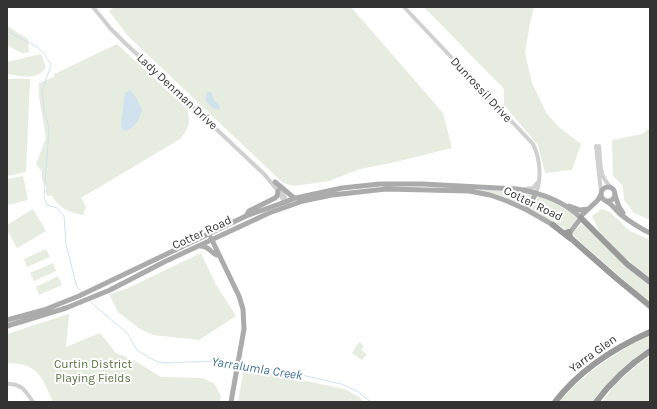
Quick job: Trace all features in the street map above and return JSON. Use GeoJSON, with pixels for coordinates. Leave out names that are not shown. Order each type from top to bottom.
{"type":"FeatureCollection","features":[{"type":"Feature","properties":{"kind":"highway"},"geometry":{"type":"LineString","coordinates":[[582,218],[627,264],[650,282]]}},
{"type":"Feature","properties":{"kind":"highway"},"geometry":{"type":"LineString","coordinates":[[553,225],[650,306]]}},
{"type":"Feature","properties":{"kind":"highway"},"geometry":{"type":"LineString","coordinates":[[569,232],[570,237],[575,242]]}},
{"type":"Feature","properties":{"kind":"highway","name":"Yarra Glen"},"geometry":{"type":"LineString","coordinates":[[555,402],[577,378],[597,362],[630,341],[650,332]]}},
{"type":"Feature","properties":{"kind":"highway"},"geometry":{"type":"LineString","coordinates":[[596,402],[624,370],[650,351]]}},
{"type":"Feature","properties":{"kind":"main road"},"geometry":{"type":"LineString","coordinates":[[275,182],[296,198]]}},
{"type":"Feature","properties":{"kind":"main road","name":"Cotter Road"},"geometry":{"type":"LineString","coordinates":[[7,320],[44,310],[91,291],[248,219],[286,204],[296,198],[342,188],[380,184],[422,184],[517,189],[536,193],[559,202],[582,218],[569,232],[565,232],[527,210],[498,198],[473,192],[398,189],[361,191],[336,194],[286,204]]}},
{"type":"Feature","properties":{"kind":"main road"},"geometry":{"type":"LineString","coordinates":[[582,218],[588,209],[598,200],[605,187],[612,188],[619,207],[626,217]]}},
{"type":"Feature","properties":{"kind":"main road"},"geometry":{"type":"LineString","coordinates":[[216,247],[222,238],[245,227],[249,211],[275,198],[278,191]]}},
{"type":"Feature","properties":{"kind":"main road"},"geometry":{"type":"LineString","coordinates":[[527,210],[536,193]]}},
{"type":"Feature","properties":{"kind":"main road"},"geometry":{"type":"LineString","coordinates":[[601,193],[602,198],[637,226],[650,232]]}},
{"type":"Feature","properties":{"kind":"main road"},"geometry":{"type":"LineString","coordinates":[[582,218],[596,205],[612,200],[615,195]]}},
{"type":"Feature","properties":{"kind":"main road"},"geometry":{"type":"LineString","coordinates":[[559,202],[580,210],[588,209]]}},
{"type":"Feature","properties":{"kind":"main road"},"geometry":{"type":"LineString","coordinates":[[209,238],[216,247],[219,257]]}},
{"type":"Feature","properties":{"kind":"main road"},"geometry":{"type":"LineString","coordinates":[[209,238],[234,284],[243,309],[244,329],[232,402]]}},
{"type":"Feature","properties":{"kind":"main road","name":"Cotter Road"},"geometry":{"type":"LineString","coordinates":[[7,326],[49,314],[95,296],[198,246],[209,238]]}},
{"type":"Feature","properties":{"kind":"main road"},"geometry":{"type":"LineString","coordinates":[[198,246],[206,246],[219,257]]}},
{"type":"Feature","properties":{"kind":"street","name":"Lady Denman Drive"},"geometry":{"type":"LineString","coordinates":[[93,7],[110,28],[125,43],[265,175],[286,204]]}},
{"type":"Feature","properties":{"kind":"street","name":"Dunrossil Drive"},"geometry":{"type":"LineString","coordinates":[[404,7],[533,144],[538,158],[539,181],[536,193]]}},
{"type":"Feature","properties":{"kind":"street"},"geometry":{"type":"LineString","coordinates":[[601,193],[598,146],[602,175],[605,182],[612,188]]}},
{"type":"Feature","properties":{"kind":"street","name":"Lady Denman Drive"},"geometry":{"type":"LineString","coordinates":[[265,175],[275,182],[283,192],[286,204]]}},
{"type":"Feature","properties":{"kind":"street"},"geometry":{"type":"LineString","coordinates":[[517,189],[531,188],[539,181]]}},
{"type":"Feature","properties":{"kind":"street"},"geometry":{"type":"LineString","coordinates":[[7,384],[21,386],[33,402]]}},
{"type":"Feature","properties":{"kind":"green space"},"geometry":{"type":"Polygon","coordinates":[[[114,7],[351,7],[443,113],[452,148],[360,169],[329,181],[294,186],[283,183],[127,35],[109,11],[114,7]]]}},
{"type":"Feature","properties":{"kind":"green space"},"geometry":{"type":"Polygon","coordinates":[[[424,7],[534,7],[525,53],[532,83],[547,114],[560,128],[581,144],[572,170],[545,173],[538,145],[504,105],[504,89],[424,7]]]}},
{"type":"Feature","properties":{"kind":"green space"},"geometry":{"type":"Polygon","coordinates":[[[7,26],[28,39],[29,52],[22,53],[7,45],[7,26]]]}},
{"type":"Feature","properties":{"kind":"green space"},"geometry":{"type":"Polygon","coordinates":[[[117,44],[187,109],[189,122],[180,139],[81,198],[86,207],[83,215],[78,214],[65,209],[58,204],[52,196],[46,195],[46,187],[42,180],[42,172],[36,164],[46,138],[39,97],[39,83],[54,77],[54,74],[117,44]]]}},
{"type":"Feature","properties":{"kind":"green space"},"geometry":{"type":"Polygon","coordinates":[[[41,54],[46,67],[38,74],[33,76],[23,76],[7,74],[7,62],[41,54]]]}},
{"type":"Feature","properties":{"kind":"green space"},"geometry":{"type":"Polygon","coordinates":[[[7,79],[30,79],[26,172],[7,176],[7,79]]]}},
{"type":"Feature","properties":{"kind":"green space"},"geometry":{"type":"Polygon","coordinates":[[[650,128],[650,220],[634,213],[624,200],[623,186],[613,176],[612,140],[642,134],[650,128]]]}},
{"type":"Feature","properties":{"kind":"green space"},"geometry":{"type":"Polygon","coordinates":[[[23,176],[28,200],[7,205],[7,179],[23,176]]]}},
{"type":"Feature","properties":{"kind":"green space"},"geometry":{"type":"Polygon","coordinates":[[[466,189],[496,190],[532,195],[526,207],[501,196],[466,189]]]}},
{"type":"Feature","properties":{"kind":"green space"},"geometry":{"type":"Polygon","coordinates":[[[538,196],[559,205],[578,218],[568,230],[564,228],[532,210],[538,196]]]}},
{"type":"Feature","properties":{"kind":"green space"},"geometry":{"type":"Polygon","coordinates":[[[33,209],[46,231],[17,248],[7,230],[7,225],[33,209]]]}},
{"type":"Feature","properties":{"kind":"green space"},"geometry":{"type":"Polygon","coordinates":[[[602,209],[610,212],[630,231],[650,240],[650,278],[622,255],[599,231],[592,216],[602,209]]]}},
{"type":"Feature","properties":{"kind":"green space"},"geometry":{"type":"Polygon","coordinates":[[[582,224],[650,286],[650,303],[578,240],[572,233],[582,224]]]}},
{"type":"Feature","properties":{"kind":"green space"},"geometry":{"type":"Polygon","coordinates":[[[46,249],[50,257],[27,267],[24,259],[46,249]]]}},
{"type":"Feature","properties":{"kind":"green space"},"geometry":{"type":"Polygon","coordinates":[[[201,253],[215,283],[236,316],[199,340],[153,335],[140,329],[118,312],[109,294],[126,289],[201,253]]]}},
{"type":"Feature","properties":{"kind":"green space"},"geometry":{"type":"Polygon","coordinates":[[[53,263],[56,271],[34,281],[30,273],[53,263]]]}},
{"type":"Feature","properties":{"kind":"green space"},"geometry":{"type":"Polygon","coordinates":[[[58,276],[62,285],[39,295],[36,287],[58,276]]]}},
{"type":"Feature","properties":{"kind":"green space","name":"Curtin District Playing Fields"},"geometry":{"type":"Polygon","coordinates":[[[69,314],[66,347],[100,333],[116,353],[135,361],[161,377],[203,378],[215,384],[221,397],[219,402],[53,402],[46,385],[38,373],[26,366],[7,363],[7,334],[69,314]]]}},
{"type":"Feature","properties":{"kind":"green space"},"geometry":{"type":"Polygon","coordinates":[[[650,335],[650,347],[619,372],[592,402],[559,402],[569,391],[601,364],[650,335]]]}},
{"type":"Feature","properties":{"kind":"green space"},"geometry":{"type":"Polygon","coordinates":[[[359,342],[364,346],[361,350],[367,354],[362,360],[352,353],[359,342]]]}},
{"type":"Feature","properties":{"kind":"green space"},"geometry":{"type":"Polygon","coordinates":[[[650,355],[650,402],[602,402],[616,383],[650,355]]]}},
{"type":"Feature","properties":{"kind":"green space"},"geometry":{"type":"Polygon","coordinates":[[[244,368],[344,389],[359,397],[364,402],[238,402],[244,368]]]}},
{"type":"Feature","properties":{"kind":"water"},"geometry":{"type":"Polygon","coordinates":[[[130,90],[137,99],[142,110],[138,121],[133,127],[122,130],[121,126],[125,93],[130,90]]]}},
{"type":"Feature","properties":{"kind":"water"},"geometry":{"type":"Polygon","coordinates":[[[207,92],[211,92],[214,100],[220,106],[219,110],[212,108],[205,99],[207,92]]]}},
{"type":"Feature","properties":{"kind":"waterway","name":"Yarralumla Creek"},"geometry":{"type":"LineString","coordinates":[[7,31],[37,47],[45,55],[51,65],[42,91],[44,110],[49,128],[44,197],[47,205],[57,208],[64,216],[66,245],[77,287],[83,293]]}},
{"type":"Feature","properties":{"kind":"waterway","name":"Yarralumla Creek"},"geometry":{"type":"LineString","coordinates":[[90,301],[127,333],[137,350],[158,362],[214,361],[236,365]]}},
{"type":"Feature","properties":{"kind":"waterway","name":"Yarralumla Creek"},"geometry":{"type":"LineString","coordinates":[[239,365],[293,373],[341,384],[357,391],[371,402]]}}]}
